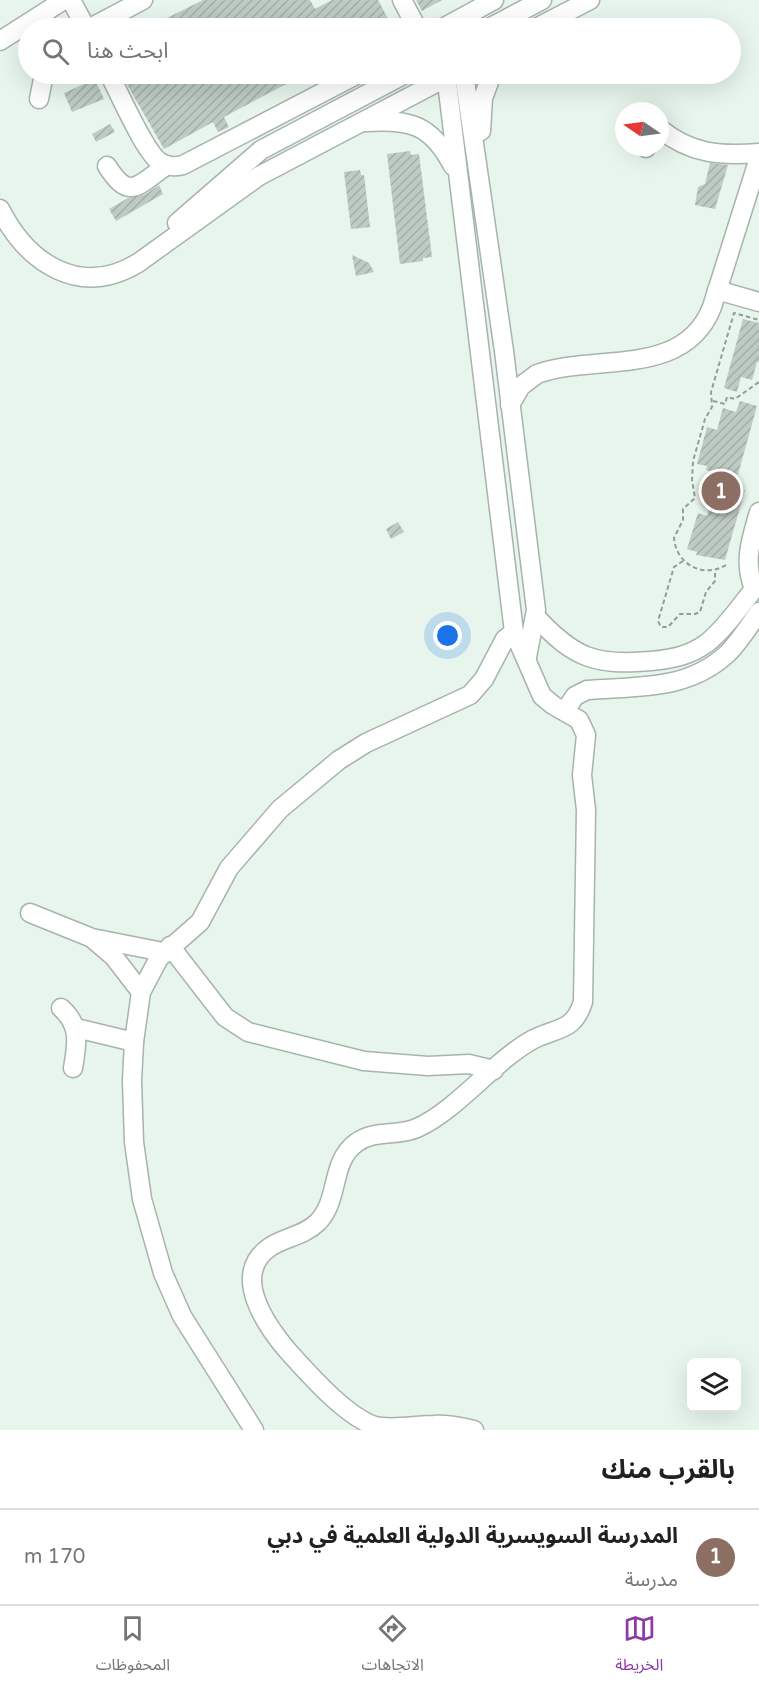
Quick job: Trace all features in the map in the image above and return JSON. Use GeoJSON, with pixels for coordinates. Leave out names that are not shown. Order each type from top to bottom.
{"type":"FeatureCollection","features":[{"type":"Feature","properties":{"kind":"street"},"geometry":{"type":"LineString","coordinates":[[36,18],[64,0]]}},
{"type":"Feature","properties":{"kind":"street"},"geometry":{"type":"LineString","coordinates":[[71,0],[79,18]]}},
{"type":"Feature","properties":{"kind":"street"},"geometry":{"type":"LineString","coordinates":[[103,18],[143,0]]}},
{"type":"Feature","properties":{"kind":"street"},"geometry":{"type":"LineString","coordinates":[[402,0],[412,18]]}},
{"type":"Feature","properties":{"kind":"street"},"geometry":{"type":"LineString","coordinates":[[461,18],[494,0]]}},
{"type":"Feature","properties":{"kind":"street"},"geometry":{"type":"LineString","coordinates":[[508,18],[543,0]]}},
{"type":"Feature","properties":{"kind":"street"},"geometry":{"type":"LineString","coordinates":[[555,18],[590,0]]}},
{"type":"Feature","properties":{"kind":"street"},"geometry":{"type":"LineString","coordinates":[[0,41],[18,29]]}},
{"type":"Feature","properties":{"kind":"street"},"geometry":{"type":"LineString","coordinates":[[39,99],[42,84]]}},
{"type":"Feature","properties":{"kind":"street"},"geometry":{"type":"LineString","coordinates":[[115,84],[150,152],[167,165]]}},
{"type":"Feature","properties":{"kind":"street"},"geometry":{"type":"LineString","coordinates":[[107,166],[118,184],[128,188],[137,186],[167,165],[183,165],[339,84]]}},
{"type":"Feature","properties":{"kind":"street"},"geometry":{"type":"LineString","coordinates":[[0,208],[50,257],[81,268],[114,266],[143,250],[261,150],[386,84]]}},
{"type":"Feature","properties":{"kind":"street"},"geometry":{"type":"LineString","coordinates":[[0,208],[28,247],[45,264],[79,277],[104,277],[138,263],[259,176],[431,84]]}},
{"type":"Feature","properties":{"kind":"street"},"geometry":{"type":"LineString","coordinates":[[449,84],[514,632],[527,657],[542,696],[579,720],[586,735],[582,775],[586,810],[583,1002],[571,1025],[530,1041],[419,1128],[404,1132],[370,1135],[350,1148],[338,1168],[332,1200],[324,1214],[308,1230],[265,1251],[255,1268],[253,1284],[259,1312],[269,1329],[320,1386],[363,1421],[390,1429],[435,1425],[474,1430]]}},
{"type":"Feature","properties":{"kind":"street"},"geometry":{"type":"LineString","coordinates":[[465,84],[505,358],[536,617],[527,657]]}},
{"type":"Feature","properties":{"kind":"street"},"geometry":{"type":"LineString","coordinates":[[477,168],[482,148],[481,110],[489,84]]}},
{"type":"Feature","properties":{"kind":"street"},"geometry":{"type":"LineString","coordinates":[[361,122],[395,121],[418,126],[440,144],[458,174]]}},
{"type":"Feature","properties":{"kind":"street"},"geometry":{"type":"LineString","coordinates":[[669,136],[680,144],[717,154],[759,153]]}},
{"type":"Feature","properties":{"kind":"street"},"geometry":{"type":"LineString","coordinates":[[510,405],[516,392],[537,375],[649,357],[672,351],[701,328],[708,318],[759,158]]}},
{"type":"Feature","properties":{"kind":"street"},"geometry":{"type":"LineString","coordinates":[[717,290],[759,302]]}},
{"type":"Feature","properties":{"kind":"street"},"geometry":{"type":"LineString","coordinates":[[479,350],[505,358],[537,375]]}},
{"type":"Feature","properties":{"kind":"street"},"geometry":{"type":"LineString","coordinates":[[536,617],[567,647],[598,661],[621,663],[672,659],[694,651],[716,635],[757,586],[748,571],[747,555],[759,512]]}},
{"type":"Feature","properties":{"kind":"street"},"geometry":{"type":"LineString","coordinates":[[565,711],[575,696],[587,690],[670,685],[695,676],[728,654],[759,612]]}},
{"type":"Feature","properties":{"kind":"street"},"geometry":{"type":"LineString","coordinates":[[254,1430],[182,1316],[156,1249],[142,1199],[134,1142],[134,1042],[141,992],[167,949],[206,916],[229,868],[280,809],[339,760],[366,743],[470,695],[484,679],[505,639],[514,632]]}},
{"type":"Feature","properties":{"kind":"street"},"geometry":{"type":"LineString","coordinates":[[30,913],[92,938],[167,949],[225,1017],[248,1032],[364,1061],[428,1066],[469,1064],[494,1070]]}},
{"type":"Feature","properties":{"kind":"street"},"geometry":{"type":"LineString","coordinates":[[92,938],[114,957],[141,992]]}},
{"type":"Feature","properties":{"kind":"street"},"geometry":{"type":"LineString","coordinates":[[61,1008],[76,1028],[77,1047],[72,1068]]}},
{"type":"Feature","properties":{"kind":"street"},"geometry":{"type":"LineString","coordinates":[[76,1028],[134,1042]]}},
{"type":"Feature","properties":{"kind":"path"},"geometry":{"type":"LineString","coordinates":[[726,565],[715,570],[696,569],[683,561],[677,551],[675,534],[683,520],[684,507],[695,498],[692,480],[693,461],[713,401],[711,392],[734,313],[759,320]]}},
{"type":"Feature","properties":{"kind":"path"},"geometry":{"type":"LineString","coordinates":[[713,401],[725,404],[727,398],[735,399],[759,382]]}},
{"type":"Feature","properties":{"kind":"path"},"geometry":{"type":"LineString","coordinates":[[683,561],[674,567],[672,581],[665,593],[664,606],[658,621],[663,628],[668,627],[677,615],[700,612],[706,590],[715,581],[715,570]]}},
{"type":"Feature","properties":{"kind":"building"},"geometry":{"type":"Polygon","coordinates":[[[203,0],[310,0],[315,9],[332,0],[378,0],[388,18],[167,18],[203,0]]]}},
{"type":"Feature","properties":{"kind":"building"},"geometry":{"type":"Polygon","coordinates":[[[416,0],[442,0],[422,11],[416,0]]]}},
{"type":"Feature","properties":{"kind":"building"},"geometry":{"type":"Polygon","coordinates":[[[84,84],[97,84],[104,99],[72,112],[64,93],[84,84]]]}},
{"type":"Feature","properties":{"kind":"building"},"geometry":{"type":"Polygon","coordinates":[[[127,84],[286,84],[224,117],[229,127],[218,132],[213,122],[164,149],[127,84]]]}},
{"type":"Feature","properties":{"kind":"building"},"geometry":{"type":"Polygon","coordinates":[[[110,124],[115,132],[96,142],[92,134],[110,124]]]}},
{"type":"Feature","properties":{"kind":"building"},"geometry":{"type":"Polygon","coordinates":[[[410,151],[411,155],[419,154],[432,257],[423,258],[423,261],[400,264],[387,154],[410,151]]]}},
{"type":"Feature","properties":{"kind":"building"},"geometry":{"type":"Polygon","coordinates":[[[710,163],[728,165],[715,209],[695,205],[698,187],[705,184],[710,163]]]}},
{"type":"Feature","properties":{"kind":"building"},"geometry":{"type":"Polygon","coordinates":[[[360,170],[361,175],[364,175],[370,227],[351,229],[344,172],[360,170]]]}},
{"type":"Feature","properties":{"kind":"building"},"geometry":{"type":"Polygon","coordinates":[[[159,185],[163,194],[116,221],[109,209],[128,198],[146,194],[159,185]]]}},
{"type":"Feature","properties":{"kind":"building"},"geometry":{"type":"Polygon","coordinates":[[[352,255],[369,263],[374,272],[356,276],[352,255]]]}},
{"type":"Feature","properties":{"kind":"building"},"geometry":{"type":"Polygon","coordinates":[[[743,319],[759,323],[759,362],[757,362],[752,380],[741,377],[737,392],[724,388],[743,319]]]}},
{"type":"Feature","properties":{"kind":"building"},"geometry":{"type":"Polygon","coordinates":[[[740,401],[757,406],[737,478],[706,470],[707,466],[697,464],[707,427],[717,430],[723,408],[736,412],[740,401]]]}},
{"type":"Feature","properties":{"kind":"building"},"geometry":{"type":"Polygon","coordinates":[[[730,486],[745,490],[725,560],[696,555],[697,552],[687,549],[698,513],[707,516],[713,496],[726,499],[730,486]]]}},
{"type":"Feature","properties":{"kind":"building"},"geometry":{"type":"Polygon","coordinates":[[[398,522],[404,532],[391,539],[386,529],[398,522]]]}},
{"type":"Feature","properties":{"kind":"place","name":"المدرسة السويسرية الدولية العلمية في دبي"},"geometry":{"type":"Point","coordinates":[721,491]}}]}
